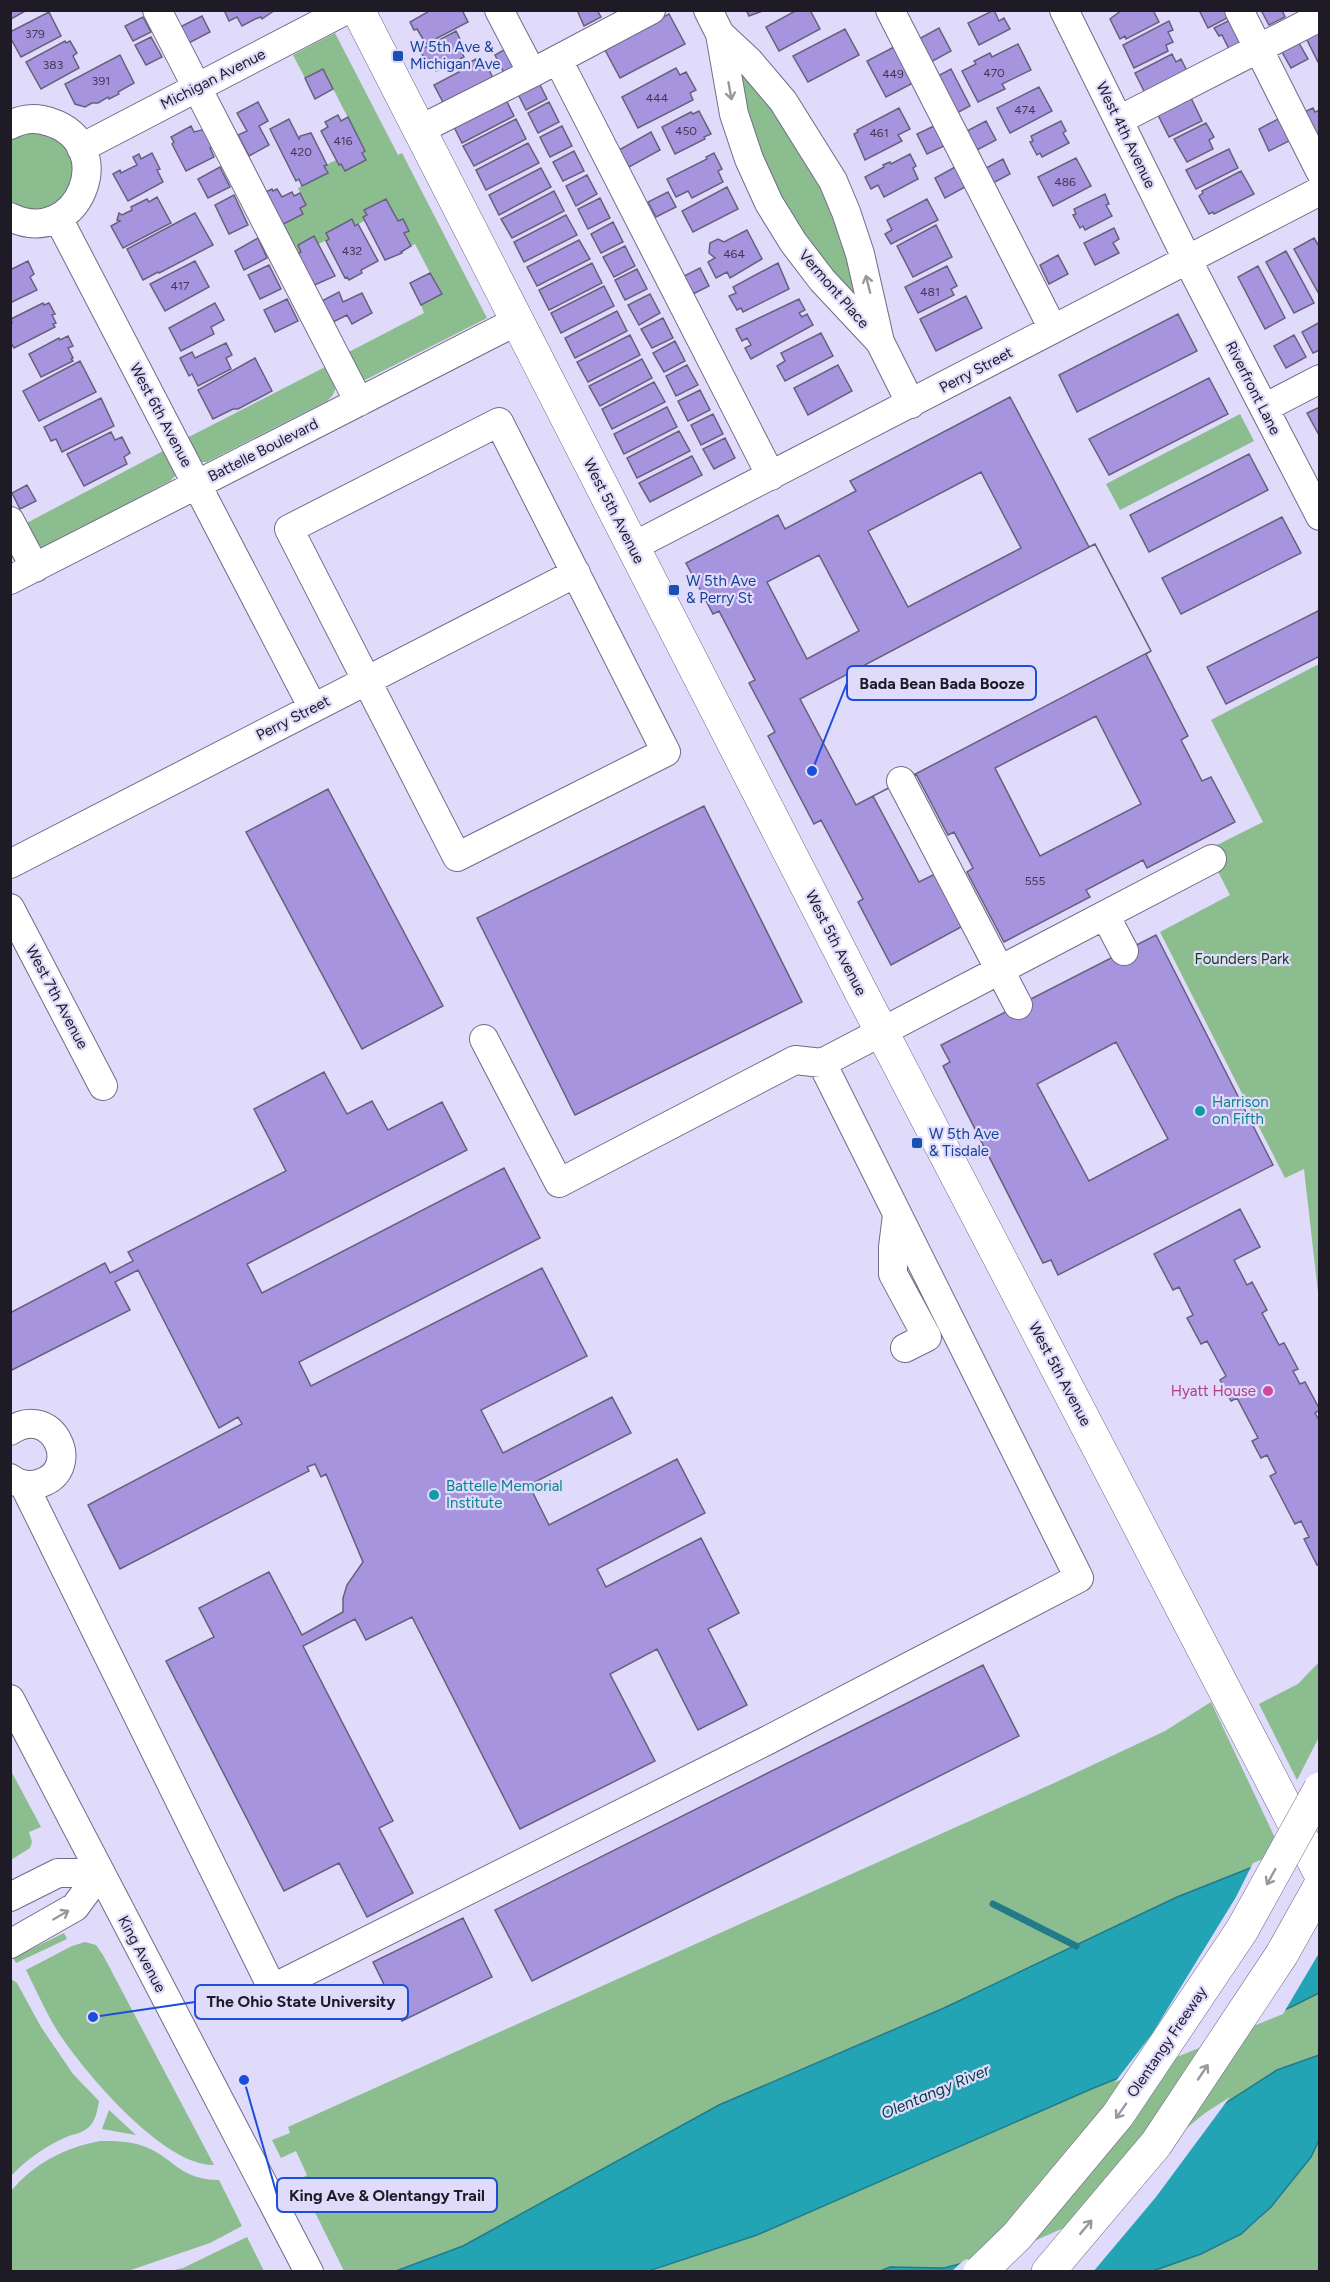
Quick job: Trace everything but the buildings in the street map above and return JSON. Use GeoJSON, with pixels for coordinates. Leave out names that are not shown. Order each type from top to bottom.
{"type":"FeatureCollection","features":[{"type":"Feature","properties":{"kind":"main road","name":"West 5th Avenue"},"geometry":{"type":"LineString","coordinates":[[358,10],[882,1032],[1320,1873]]}},
{"type":"Feature","properties":{"kind":"main road","name":"Olentangy Freeway"},"geometry":{"type":"LineString","coordinates":[[980,2271],[1017,2236],[1118,2115],[1242,1930],[1320,1789]]}},
{"type":"Feature","properties":{"kind":"main road"},"geometry":{"type":"LineString","coordinates":[[1048,2271],[1156,2144],[1282,1954],[1320,1886]]}},
{"type":"Feature","properties":{"kind":"street"},"geometry":{"type":"LineString","coordinates":[[157,10],[359,402]]}},
{"type":"Feature","properties":{"kind":"street","name":"Michigan Avenue"},"geometry":{"type":"LineString","coordinates":[[81,147],[346,10]]}},
{"type":"Feature","properties":{"kind":"street"},"geometry":{"type":"LineString","coordinates":[[499,10],[532,74]]}},
{"type":"Feature","properties":{"kind":"street"},"geometry":{"type":"LineString","coordinates":[[419,130],[532,74],[651,10]]}},
{"type":"Feature","properties":{"kind":"street"},"geometry":{"type":"LineString","coordinates":[[890,10],[1053,330]]}},
{"type":"Feature","properties":{"kind":"street","name":"West 4th Avenue"},"geometry":{"type":"LineString","coordinates":[[1064,10],[1187,259]]}},
{"type":"Feature","properties":{"kind":"street"},"geometry":{"type":"LineString","coordinates":[[1239,10],[1320,171]]}},
{"type":"Feature","properties":{"kind":"street"},"geometry":{"type":"LineString","coordinates":[[1119,120],[1320,17]]}},
{"type":"Feature","properties":{"kind":"street","name":"Vermont Place"},"geometry":{"type":"LineString","coordinates":[[714,22],[734,114],[749,159],[769,203],[793,242],[822,280],[880,342]]}},
{"type":"Feature","properties":{"kind":"street","name":"Vermont Place"},"geometry":{"type":"LineString","coordinates":[[714,22],[783,101],[833,181],[860,254],[880,342],[911,404]]}},
{"type":"Feature","properties":{"kind":"street"},"geometry":{"type":"LineString","coordinates":[[558,60],[771,476]]}},
{"type":"Feature","properties":{"kind":"street"},"geometry":{"type":"LineString","coordinates":[[10,217],[30,223],[48,222],[58,218],[78,202],[87,174],[85,155],[77,139],[64,126],[38,118],[11,123]]}},
{"type":"Feature","properties":{"kind":"street","name":"Perry Street"},"geometry":{"type":"LineString","coordinates":[[632,547],[1320,191]]}},
{"type":"Feature","properties":{"kind":"street","name":"West 6th Avenue"},"geometry":{"type":"LineString","coordinates":[[58,218],[313,708]]}},
{"type":"Feature","properties":{"kind":"street","name":"Riverfront Lane"},"geometry":{"type":"LineString","coordinates":[[1187,259],[1320,516]]}},
{"type":"Feature","properties":{"kind":"street","name":"Battelle Boulevard"},"geometry":{"type":"LineString","coordinates":[[23,574],[517,321]]}},
{"type":"Feature","properties":{"kind":"street"},"geometry":{"type":"LineString","coordinates":[[1264,408],[1320,379]]}},
{"type":"Feature","properties":{"kind":"street"},"geometry":{"type":"LineString","coordinates":[[499,422],[576,573],[666,752],[457,857],[289,529],[499,422]]}},
{"type":"Feature","properties":{"kind":"street"},"geometry":{"type":"LineString","coordinates":[[10,521],[23,574]]}},
{"type":"Feature","properties":{"kind":"street","name":"Perry Street"},"geometry":{"type":"LineString","coordinates":[[10,864],[576,573]]}},
{"type":"Feature","properties":{"kind":"street"},"geometry":{"type":"LineString","coordinates":[[901,781],[1018,1005]]}},
{"type":"Feature","properties":{"kind":"street"},"geometry":{"type":"LineString","coordinates":[[484,1039],[559,1183],[795,1060],[822,1064],[1212,860]]}},
{"type":"Feature","properties":{"kind":"street","name":"West 7th Avenue"},"geometry":{"type":"LineString","coordinates":[[10,908],[103,1086]]}},
{"type":"Feature","properties":{"kind":"street"},"geometry":{"type":"LineString","coordinates":[[1105,915],[1124,951]]}},
{"type":"Feature","properties":{"kind":"street"},"geometry":{"type":"LineString","coordinates":[[15,1482],[274,1992],[283,1983],[757,1746],[1079,1578],[822,1064]]}},
{"type":"Feature","properties":{"kind":"street"},"geometry":{"type":"LineString","coordinates":[[897,1215],[892,1247],[893,1274],[927,1337],[905,1348]]}},
{"type":"Feature","properties":{"kind":"street"},"geometry":{"type":"LineString","coordinates":[[10,1431],[21,1425],[41,1425],[57,1438],[62,1457],[53,1476],[45,1482],[35,1486],[15,1482]]}},
{"type":"Feature","properties":{"kind":"street","name":"King Avenue"},"geometry":{"type":"LineString","coordinates":[[10,1699],[309,2271]]}},
{"type":"Feature","properties":{"kind":"street"},"geometry":{"type":"LineString","coordinates":[[10,1897],[58,1873],[100,1873]]}},
{"type":"Feature","properties":{"kind":"street"},"geometry":{"type":"LineString","coordinates":[[10,1944],[75,1907],[100,1873]]}},
{"type":"Feature","properties":{"kind":"green space"},"geometry":{"type":"Polygon","coordinates":[[[335,33],[398,155],[402,153],[487,318],[361,382],[341,356],[424,313],[421,305],[441,294],[415,244],[411,246],[404,233],[408,231],[403,219],[398,221],[386,199],[364,210],[367,215],[363,217],[364,221],[355,226],[351,220],[326,233],[329,239],[293,256],[278,227],[303,214],[300,208],[306,205],[298,188],[327,173],[324,166],[336,160],[339,165],[366,160],[362,153],[365,151],[323,69],[305,78],[293,55],[335,33]]]}},
{"type":"Feature","properties":{"kind":"green space"},"geometry":{"type":"Polygon","coordinates":[[[749,61],[813,147],[880,342],[793,242],[725,63],[749,61]]]}},
{"type":"Feature","properties":{"kind":"green space"},"geometry":{"type":"Polygon","coordinates":[[[11,125],[77,139],[78,202],[11,217],[11,125]]]}},
{"type":"Feature","properties":{"kind":"green space"},"geometry":{"type":"Polygon","coordinates":[[[327,366],[335,388],[327,401],[207,462],[200,462],[183,440],[327,366]]]}},
{"type":"Feature","properties":{"kind":"green space"},"geometry":{"type":"Polygon","coordinates":[[[1240,414],[1254,441],[1120,510],[1106,484],[1240,414]]]}},
{"type":"Feature","properties":{"kind":"green space"},"geometry":{"type":"Polygon","coordinates":[[[165,450],[177,474],[170,481],[45,547],[39,547],[21,526],[165,450]]]}},
{"type":"Feature","properties":{"kind":"green space","name":"Founders Park"},"geometry":{"type":"Polygon","coordinates":[[[1319,664],[1319,1301],[1304,1169],[1285,1178],[1160,932],[1230,895],[1207,850],[1263,822],[1211,720],[1319,664]]]}},
{"type":"Feature","properties":{"kind":"green space"},"geometry":{"type":"Polygon","coordinates":[[[1319,1662],[1319,1737],[1297,1780],[1259,1704],[1298,1684],[1319,1662]]]}},
{"type":"Feature","properties":{"kind":"green space"},"geometry":{"type":"Polygon","coordinates":[[[1211,1702],[1283,1855],[1177,1897],[944,2008],[719,2105],[463,2246],[393,2271],[344,2271],[299,2180],[307,2175],[296,2151],[281,2158],[272,2140],[290,2133],[288,2127],[1052,1784],[1165,1731],[1211,1702]]]}},
{"type":"Feature","properties":{"kind":"green space"},"geometry":{"type":"Polygon","coordinates":[[[10,1769],[41,1827],[29,1832],[32,1842],[30,1848],[11,1860],[10,1769]]]}},
{"type":"Feature","properties":{"kind":"green space"},"geometry":{"type":"Polygon","coordinates":[[[64,1933],[67,1939],[16,1963],[13,1958],[64,1933]]]}},
{"type":"Feature","properties":{"kind":"green space"},"geometry":{"type":"Polygon","coordinates":[[[85,1942],[96,1945],[103,1955],[214,2165],[194,2161],[173,2151],[150,2135],[107,2094],[72,2052],[55,2027],[26,1970],[72,1946],[85,1942]]]}},
{"type":"Feature","properties":{"kind":"green space"},"geometry":{"type":"Polygon","coordinates":[[[11,1979],[17,1983],[41,2027],[73,2074],[99,2101],[95,2118],[89,2127],[42,2150],[11,2176],[11,1979]]]}},
{"type":"Feature","properties":{"kind":"green space"},"geometry":{"type":"Polygon","coordinates":[[[1319,1993],[1319,2055],[1069,2228],[1033,2245],[944,2268],[890,2267],[878,2272],[649,2272],[757,2235],[1089,2090],[1291,2007],[1319,1993]]]}},
{"type":"Feature","properties":{"kind":"green space"},"geometry":{"type":"Polygon","coordinates":[[[109,2110],[136,2135],[102,2129],[109,2110]]]}},
{"type":"Feature","properties":{"kind":"green space"},"geometry":{"type":"Polygon","coordinates":[[[1319,2140],[1319,2271],[1150,2272],[1196,2256],[1239,2235],[1250,2227],[1284,2192],[1305,2165],[1319,2140]]]}},
{"type":"Feature","properties":{"kind":"green space"},"geometry":{"type":"Polygon","coordinates":[[[100,2141],[127,2142],[143,2146],[186,2172],[206,2179],[219,2180],[242,2226],[210,2243],[128,2271],[11,2271],[11,2191],[30,2172],[51,2158],[74,2148],[100,2141]]]}},
{"type":"Feature","properties":{"kind":"green space"},"geometry":{"type":"Polygon","coordinates":[[[247,2237],[264,2271],[170,2271],[183,2268],[247,2237]]]}},
{"type":"Feature","properties":{"kind":"water","name":"Olentangy River"},"geometry":{"type":"Polygon","coordinates":[[[1319,1832],[1319,1993],[1291,2007],[1089,2090],[757,2235],[649,2271],[393,2272],[463,2246],[719,2105],[944,2008],[1177,1897],[1283,1855],[1319,1832]]]}},
{"type":"Feature","properties":{"kind":"water"},"geometry":{"type":"Polygon","coordinates":[[[1319,2055],[1319,2140],[1311,2157],[1271,2207],[1241,2234],[1201,2254],[1150,2272],[878,2272],[890,2267],[944,2268],[1033,2245],[1069,2228],[1207,2115],[1277,2070],[1319,2055]]]}},
{"type":"Feature","properties":{"kind":"pier"},"geometry":{"type":"Polygon","coordinates":[[[1320,1829],[1319,1953],[1283,2014],[1115,2082],[1152,2034],[1236,1897],[1253,1863],[1281,1852],[1320,1829]]]}},
{"type":"Feature","properties":{"kind":"pier"},"geometry":{"type":"Polygon","coordinates":[[[1230,2097],[1156,2197],[1093,2272],[952,2271],[964,2260],[1032,2242],[1068,2226],[1205,2113],[1230,2097]]]}},
{"type":"Feature","properties":{"kind":"waterway"},"geometry":{"type":"LineString","coordinates":[[993,1904],[1076,1946]]}},
{"type":"Feature","properties":{"kind":"place","name":"W 5th Ave & Michigan Ave"},"geometry":{"type":"Point","coordinates":[398,56]}},
{"type":"Feature","properties":{"kind":"place","name":"W 5th Ave & Perry St"},"geometry":{"type":"Point","coordinates":[674,590]}},
{"type":"Feature","properties":{"kind":"place","name":"Bada Bean Bada Booze"},"geometry":{"type":"Point","coordinates":[812,771]}},
{"type":"Feature","properties":{"kind":"place","name":"Harrison on Fifth"},"geometry":{"type":"Point","coordinates":[1200,1111]}},
{"type":"Feature","properties":{"kind":"place","name":"W 5th Ave & Tisdale"},"geometry":{"type":"Point","coordinates":[917,1143]}},
{"type":"Feature","properties":{"kind":"place","name":"Hyatt House"},"geometry":{"type":"Point","coordinates":[1268,1391]}},
{"type":"Feature","properties":{"kind":"place","name":"Battelle Memorial Institute"},"geometry":{"type":"Point","coordinates":[434,1495]}},
{"type":"Feature","properties":{"kind":"place","name":"The Ohio State University"},"geometry":{"type":"Point","coordinates":[93,2017]}},
{"type":"Feature","properties":{"kind":"place","name":"King Ave & Olentangy Trail"},"geometry":{"type":"Point","coordinates":[244,2080]}}]}
